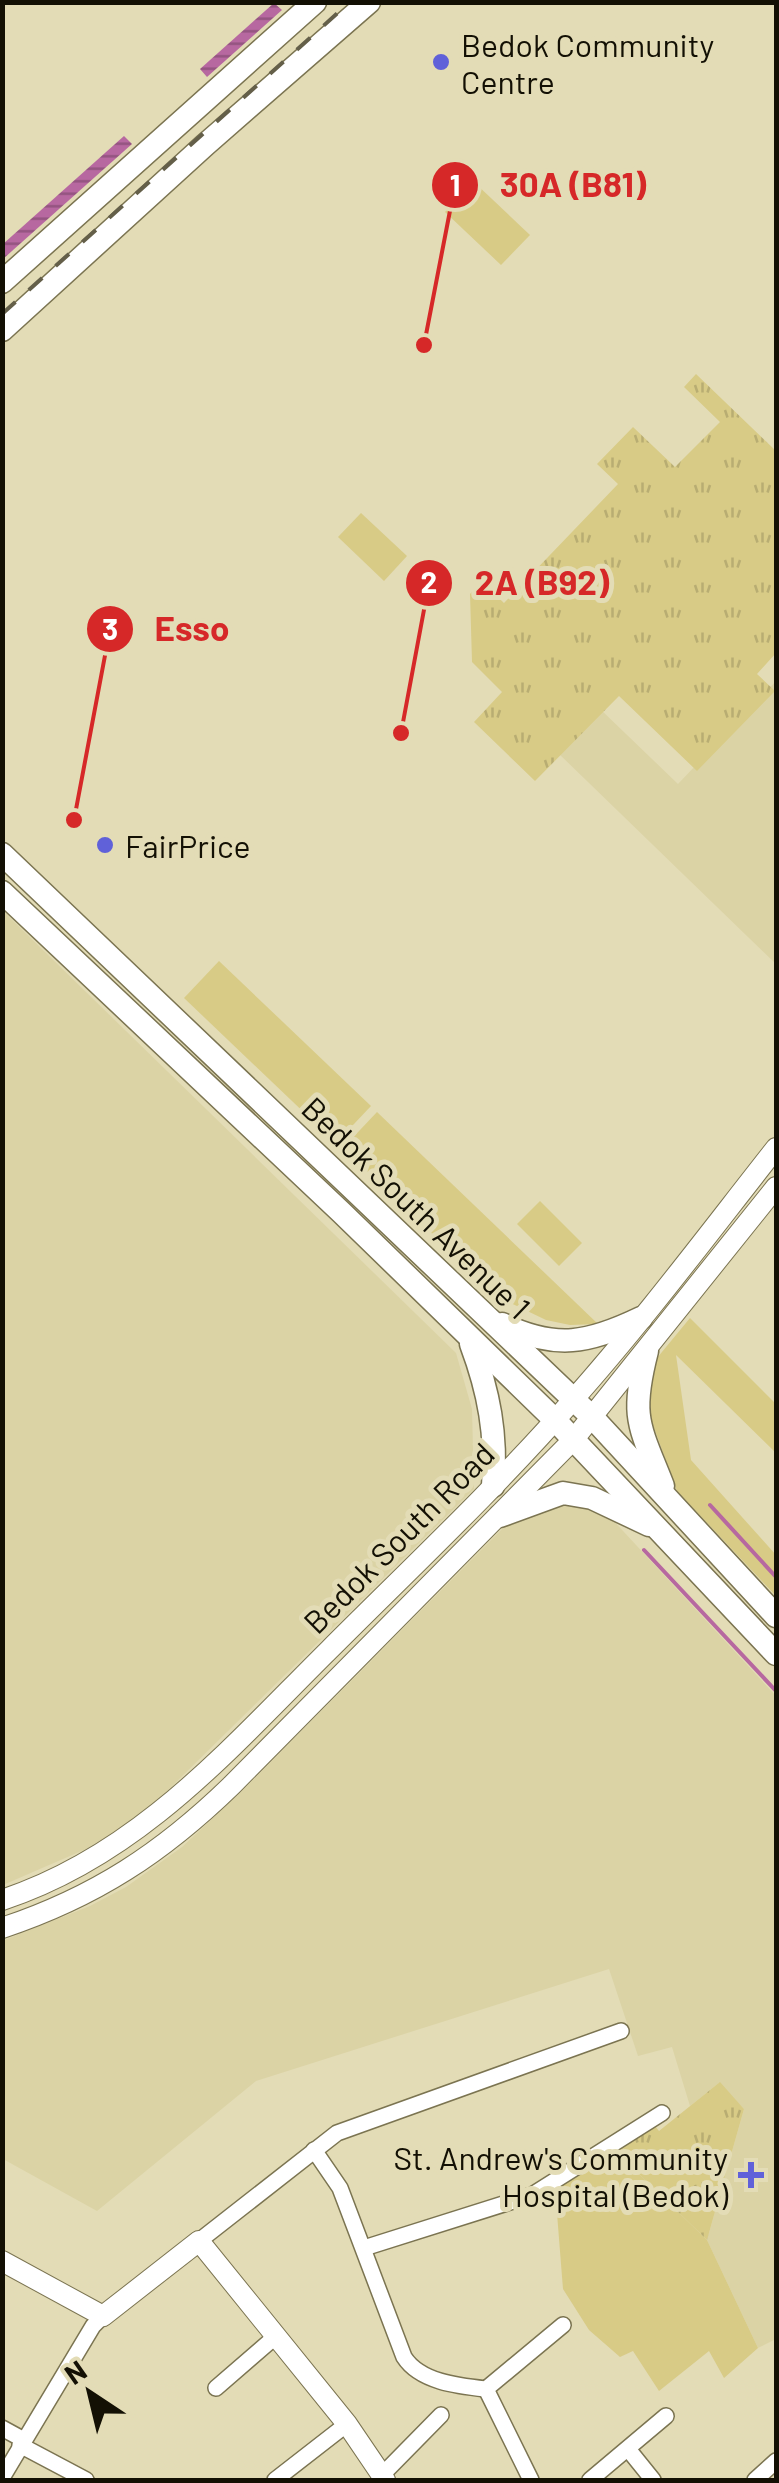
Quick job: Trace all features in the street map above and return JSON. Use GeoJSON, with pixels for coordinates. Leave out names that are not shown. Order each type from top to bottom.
{"type":"FeatureCollection","features":[{"type":"Feature","properties":{"kind":"main road"},"geometry":{"type":"LineString","coordinates":[[287,26],[298,2]]}},
{"type":"Feature","properties":{"kind":"main road"},"geometry":{"type":"LineString","coordinates":[[2,282],[315,2]]}},
{"type":"Feature","properties":{"kind":"main road"},"geometry":{"type":"LineString","coordinates":[[2,330],[358,6]]}},
{"type":"Feature","properties":{"kind":"main road","name":"Bedok South Avenue 1"},"geometry":{"type":"LineString","coordinates":[[2,854],[574,1400],[776,1616]]}},
{"type":"Feature","properties":{"kind":"main road","name":"Bedok South Avenue 1"},"geometry":{"type":"LineString","coordinates":[[2,892],[555,1420],[776,1654]]}},
{"type":"Feature","properties":{"kind":"main road","name":"Bedok South Road"},"geometry":{"type":"LineString","coordinates":[[2,1900],[75,1870],[157,1816],[212,1766],[574,1400],[776,1148]]}},
{"type":"Feature","properties":{"kind":"main road","name":"Bedok South Road"},"geometry":{"type":"LineString","coordinates":[[2,1928],[85,1895],[126,1872],[175,1838],[232,1786],[574,1439],[776,1187]]}},
{"type":"Feature","properties":{"kind":"main road"},"geometry":{"type":"LineString","coordinates":[[481,1314],[530,1337],[553,1342],[610,1333],[642,1318]]}},
{"type":"Feature","properties":{"kind":"main road"},"geometry":{"type":"LineString","coordinates":[[468,1336],[492,1412],[493,1486]]}},
{"type":"Feature","properties":{"kind":"main road"},"geometry":{"type":"LineString","coordinates":[[647,1351],[636,1394],[636,1414],[668,1499]]}},
{"type":"Feature","properties":{"kind":"main road"},"geometry":{"type":"LineString","coordinates":[[500,1516],[563,1493],[592,1498],[661,1530]]}},
{"type":"Feature","properties":{"kind":"main road"},"geometry":{"type":"LineString","coordinates":[[2,2261],[102,2316],[199,2241],[346,2424],[383,2478]]}},
{"type":"Feature","properties":{"kind":"street"},"geometry":{"type":"LineString","coordinates":[[199,2241],[337,2134],[621,2031]]}},
{"type":"Feature","properties":{"kind":"street"},"geometry":{"type":"LineString","coordinates":[[364,2248],[532,2195],[662,2114]]}},
{"type":"Feature","properties":{"kind":"street"},"geometry":{"type":"LineString","coordinates":[[314,2150],[340,2188],[408,2364],[430,2378],[486,2389]]}},
{"type":"Feature","properties":{"kind":"street"},"geometry":{"type":"LineString","coordinates":[[2,2478],[102,2316]]}},
{"type":"Feature","properties":{"kind":"street"},"geometry":{"type":"LineString","coordinates":[[486,2389],[563,2325]]}},
{"type":"Feature","properties":{"kind":"street"},"geometry":{"type":"LineString","coordinates":[[216,2388],[276,2336]]}},
{"type":"Feature","properties":{"kind":"street"},"geometry":{"type":"LineString","coordinates":[[486,2389],[531,2480]]}},
{"type":"Feature","properties":{"kind":"street"},"geometry":{"type":"LineString","coordinates":[[383,2478],[440,2415]]}},
{"type":"Feature","properties":{"kind":"street"},"geometry":{"type":"LineString","coordinates":[[590,2480],[666,2416]]}},
{"type":"Feature","properties":{"kind":"street"},"geometry":{"type":"LineString","coordinates":[[276,2480],[346,2424]]}},
{"type":"Feature","properties":{"kind":"street"},"geometry":{"type":"LineString","coordinates":[[2,2428],[86,2480]]}},
{"type":"Feature","properties":{"kind":"street"},"geometry":{"type":"LineString","coordinates":[[628,2449],[652,2480]]}},
{"type":"Feature","properties":{"kind":"street"},"geometry":{"type":"LineString","coordinates":[[755,2480],[776,2461]]}},
{"type":"Feature","properties":{"kind":"shaded area"},"geometry":{"type":"Polygon","coordinates":[[[274,3],[282,10],[207,77],[200,69],[274,3]]]}},
{"type":"Feature","properties":{"kind":"shaded area"},"geometry":{"type":"Polygon","coordinates":[[[124,136],[132,144],[3,259],[3,244],[124,136]]]}},
{"type":"Feature","properties":{"kind":"shaded area"},"geometry":{"type":"Polygon","coordinates":[[[776,681],[776,964],[557,752],[599,708],[678,784],[776,681]]]}},
{"type":"Feature","properties":{"kind":"shaded area"},"geometry":{"type":"Polygon","coordinates":[[[2,910],[456,1353],[472,1409],[474,1489],[163,1795],[86,1849],[3,1885],[2,910]]]}},
{"type":"Feature","properties":{"kind":"shaded area"},"geometry":{"type":"Polygon","coordinates":[[[568,1502],[611,1518],[776,1696],[776,2339],[758,2348],[707,2240],[744,2109],[719,2083],[690,2106],[672,2047],[638,2056],[609,1969],[256,2081],[97,2211],[3,2159],[2,1941],[90,1906],[126,1887],[182,1847],[507,1524],[568,1502]]]}},
{"type":"Feature","properties":{"kind":"green space"},"geometry":{"type":"Polygon","coordinates":[[[474,182],[530,235],[501,265],[445,212],[474,182]]]}},
{"type":"Feature","properties":{"kind":"green space"},"geometry":{"type":"Polygon","coordinates":[[[696,374],[776,451],[776,653],[757,674],[775,691],[697,771],[619,696],[535,781],[474,722],[502,692],[472,662],[470,594],[481,581],[504,603],[618,484],[597,464],[633,427],[675,467],[720,422],[684,387],[696,374]]]}},
{"type":"Feature","properties":{"kind":"green space"},"geometry":{"type":"Polygon","coordinates":[[[361,513],[407,556],[384,581],[338,537],[361,513]]]}},
{"type":"Feature","properties":{"kind":"green space"},"geometry":{"type":"Polygon","coordinates":[[[219,961],[371,1106],[336,1143],[184,998],[219,961]]]}},
{"type":"Feature","properties":{"kind":"green space"},"geometry":{"type":"Polygon","coordinates":[[[377,1112],[598,1324],[570,1325],[546,1320],[498,1297],[343,1148],[377,1112]]]}},
{"type":"Feature","properties":{"kind":"green space"},"geometry":{"type":"Polygon","coordinates":[[[540,1201],[582,1243],[559,1266],[517,1224],[540,1201]]]}},
{"type":"Feature","properties":{"kind":"green space"},"geometry":{"type":"Polygon","coordinates":[[[690,1318],[776,1404],[776,1453],[676,1355],[691,1460],[776,1555],[776,1596],[677,1491],[649,1414],[648,1396],[657,1358],[690,1318]]]}},
{"type":"Feature","properties":{"kind":"green space"},"geometry":{"type":"Polygon","coordinates":[[[720,2082],[744,2109],[707,2240],[637,2172],[622,2146],[655,2126],[659,2131],[720,2082]]]}},
{"type":"Feature","properties":{"kind":"green space"},"geometry":{"type":"Polygon","coordinates":[[[622,2146],[637,2172],[707,2240],[758,2348],[724,2378],[709,2351],[659,2391],[633,2351],[620,2357],[589,2330],[563,2289],[555,2188],[622,2146]]]}},
{"type":"Feature","properties":{"kind":"waterway"},"geometry":{"type":"LineString","coordinates":[[710,1505],[776,1577]]}},
{"type":"Feature","properties":{"kind":"waterway"},"geometry":{"type":"LineString","coordinates":[[644,1550],[776,1691]]}},
{"type":"Feature","properties":{"kind":"railway"},"geometry":{"type":"LineString","coordinates":[[2,314],[350,2]]}},
{"type":"Feature","properties":{"kind":"place","name":"Bedok Community Centre"},"geometry":{"type":"Point","coordinates":[441,62]}},
{"type":"Feature","properties":{"kind":"place","name":"30A (B81)"},"geometry":{"type":"Point","coordinates":[424,345]}},
{"type":"Feature","properties":{"kind":"place","name":"2A (B92)"},"geometry":{"type":"Point","coordinates":[401,733]}},
{"type":"Feature","properties":{"kind":"place","name":"Esso"},"geometry":{"type":"Point","coordinates":[74,820]}},
{"type":"Feature","properties":{"kind":"place","name":"FairPrice"},"geometry":{"type":"Point","coordinates":[105,845]}},
{"type":"Feature","properties":{"kind":"place","name":"St. Andrew's Community Hospital (Bedok)"},"geometry":{"type":"Point","coordinates":[751,2175]}}]}
